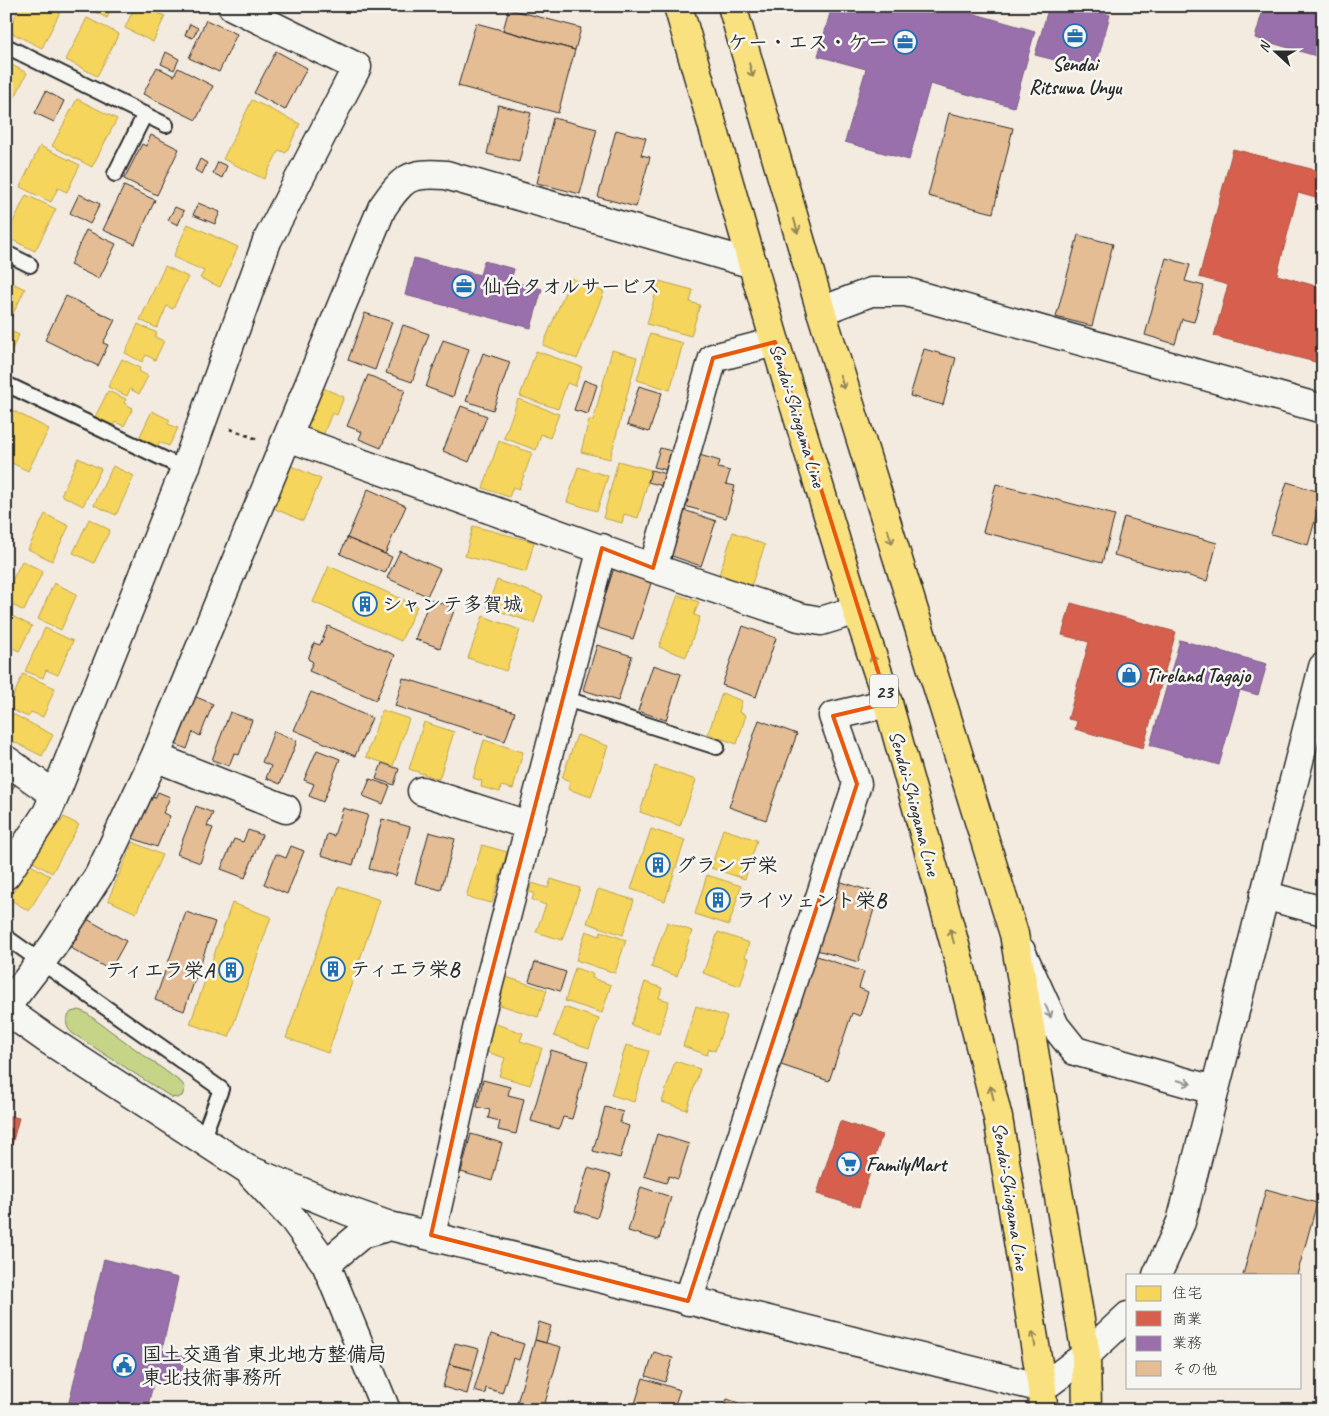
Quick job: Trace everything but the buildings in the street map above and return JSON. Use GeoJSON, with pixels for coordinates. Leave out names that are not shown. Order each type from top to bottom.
{"type":"FeatureCollection","features":[{"type":"Feature","properties":{"kind":"main road","name":"Sendai-Shiogama Line"},"geometry":{"type":"LineString","coordinates":[[678,6],[775,342],[857,610],[888,703],[956,949],[998,1118],[1043,1399]]}},
{"type":"Feature","properties":{"kind":"main road"},"geometry":{"type":"LineString","coordinates":[[732,6],[820,311],[1014,934],[1086,1355],[1086,1410]]}},
{"type":"Feature","properties":{"kind":"street"},"geometry":{"type":"LineString","coordinates":[[6,875],[47,813],[55,795],[185,469],[266,241],[357,67],[232,6]]}},
{"type":"Feature","properties":{"kind":"street"},"geometry":{"type":"LineString","coordinates":[[753,264],[446,175],[421,173],[398,184],[382,208],[155,757],[99,875],[42,961],[6,1008],[46,1039],[247,1169],[348,1212],[390,1226],[688,1301],[1043,1399],[1126,1318]]}},
{"type":"Feature","properties":{"kind":"street"},"geometry":{"type":"LineString","coordinates":[[820,311],[871,292],[906,292],[1323,409]]}},
{"type":"Feature","properties":{"kind":"street"},"geometry":{"type":"LineString","coordinates":[[653,568],[713,358],[775,342]]}},
{"type":"Feature","properties":{"kind":"street"},"geometry":{"type":"LineString","coordinates":[[288,437],[602,548],[653,568],[799,617],[821,621],[857,610]]}},
{"type":"Feature","properties":{"kind":"street"},"geometry":{"type":"LineString","coordinates":[[431,1236],[478,1025],[602,548]]}},
{"type":"Feature","properties":{"kind":"street"},"geometry":{"type":"LineString","coordinates":[[1157,1274],[1181,1222],[1213,1090],[1323,667]]}},
{"type":"Feature","properties":{"kind":"street"},"geometry":{"type":"LineString","coordinates":[[688,1301],[857,784],[833,716],[888,703]]}},
{"type":"Feature","properties":{"kind":"street"},"geometry":{"type":"LineString","coordinates":[[155,757],[286,809]]}},
{"type":"Feature","properties":{"kind":"street"},"geometry":{"type":"LineString","coordinates":[[6,760],[55,795]]}},
{"type":"Feature","properties":{"kind":"street"},"geometry":{"type":"LineString","coordinates":[[422,791],[531,826]]}},
{"type":"Feature","properties":{"kind":"street"},"geometry":{"type":"LineString","coordinates":[[1264,895],[1323,911]]}},
{"type":"Feature","properties":{"kind":"street"},"geometry":{"type":"LineString","coordinates":[[1014,934],[1055,1026],[1075,1051],[1213,1090]]}},
{"type":"Feature","properties":{"kind":"street"},"geometry":{"type":"LineString","coordinates":[[247,1169],[294,1220],[326,1264],[386,1410]]}},
{"type":"Feature","properties":{"kind":"street"},"geometry":{"type":"LineString","coordinates":[[326,1264],[362,1234],[390,1226]]}},
{"type":"Feature","properties":{"kind":"lane"},"geometry":{"type":"LineString","coordinates":[[6,46],[166,125]]}},
{"type":"Feature","properties":{"kind":"lane"},"geometry":{"type":"LineString","coordinates":[[116,174],[145,114]]}},
{"type":"Feature","properties":{"kind":"lane"},"geometry":{"type":"LineString","coordinates":[[6,253],[30,265]]}},
{"type":"Feature","properties":{"kind":"lane"},"geometry":{"type":"LineString","coordinates":[[6,384],[185,469]]}},
{"type":"Feature","properties":{"kind":"lane"},"geometry":{"type":"LineString","coordinates":[[563,698],[717,747]]}},
{"type":"Feature","properties":{"kind":"lane"},"geometry":{"type":"LineString","coordinates":[[6,937],[221,1089],[202,1140]]}},
{"type":"Feature","properties":{"kind":"path"},"geometry":{"type":"LineString","coordinates":[[225,427],[258,439]]}},
{"type":"Feature","properties":{"kind":"highlighted area"},"geometry":{"type":"Polygon","coordinates":[[[775,342],[888,703],[833,716],[857,784],[688,1301],[431,1235],[478,1025],[602,548],[653,568],[713,358],[775,342]]]}},
{"type":"Feature","properties":{"kind":"green space"},"geometry":{"type":"Polygon","coordinates":[[[79,1010],[86,1013],[182,1083],[185,1088],[182,1096],[177,1098],[171,1097],[72,1033],[67,1026],[68,1017],[71,1012],[79,1010]]]}},
{"type":"Feature","properties":{"kind":"place","name":"Sendai Ritsuwa Unyu"},"geometry":{"type":"Point","coordinates":[1075,36]}},
{"type":"Feature","properties":{"kind":"place","name":"ケー・エス・ケー"},"geometry":{"type":"Point","coordinates":[905,42]}},
{"type":"Feature","properties":{"kind":"place","name":"仙台タオルサービス"},"geometry":{"type":"Point","coordinates":[464,286]}},
{"type":"Feature","properties":{"kind":"place","name":"シャンテ多賀城"},"geometry":{"type":"Point","coordinates":[365,604]}},
{"type":"Feature","properties":{"kind":"place","name":"Tireland Tagajo"},"geometry":{"type":"Point","coordinates":[1129,675]}},
{"type":"Feature","properties":{"kind":"place","name":"グランデ栄"},"geometry":{"type":"Point","coordinates":[658,865]}},
{"type":"Feature","properties":{"kind":"place","name":"ライツェント栄B"},"geometry":{"type":"Point","coordinates":[718,900]}},
{"type":"Feature","properties":{"kind":"place","name":"ティエラ栄B"},"geometry":{"type":"Point","coordinates":[333,969]}},
{"type":"Feature","properties":{"kind":"place","name":"ティエラ栄A"},"geometry":{"type":"Point","coordinates":[231,970]}},
{"type":"Feature","properties":{"kind":"place","name":"FamilyMart"},"geometry":{"type":"Point","coordinates":[849,1164]}},
{"type":"Feature","properties":{"kind":"place","name":"国土交通省 東北地方整備局 東北技術事務所"},"geometry":{"type":"Point","coordinates":[124,1365]}}]}
